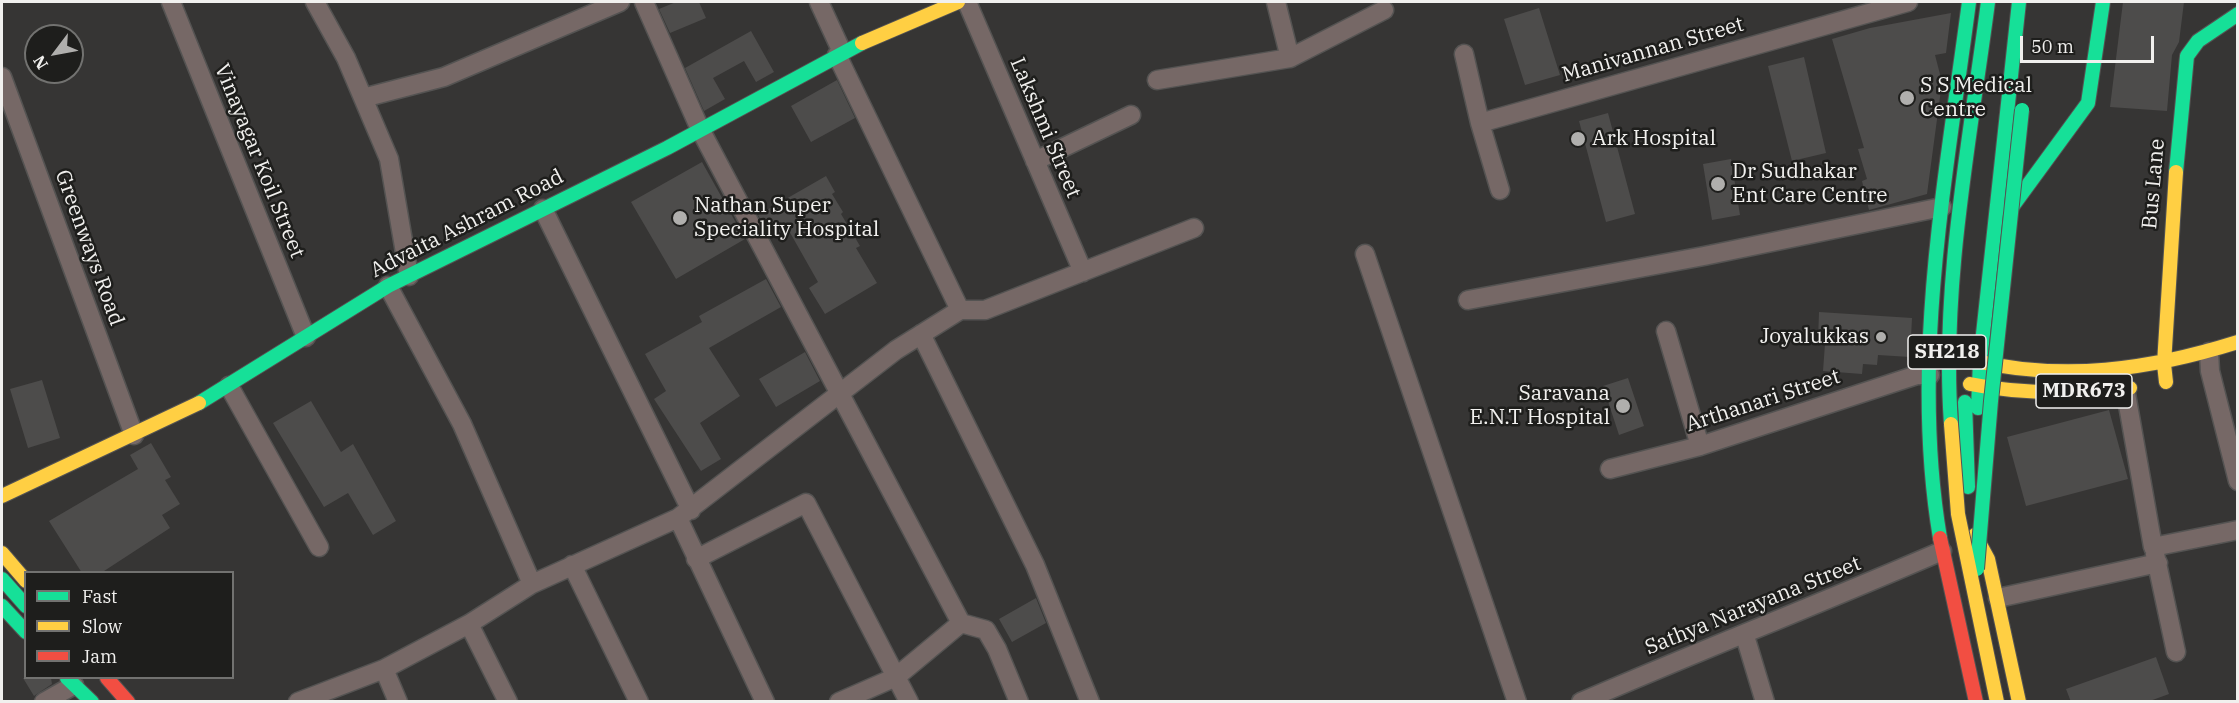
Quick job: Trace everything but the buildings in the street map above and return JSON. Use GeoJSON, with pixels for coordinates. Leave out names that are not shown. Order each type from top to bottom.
{"type":"FeatureCollection","features":[{"type":"Feature","properties":{"kind":"main road","name":"Advaita Ashram Road"},"geometry":{"type":"LineString","coordinates":[[2,496],[134,435],[229,386],[388,286],[700,129],[839,53],[958,2]]}},
{"type":"Feature","properties":{"kind":"main road"},"geometry":{"type":"LineString","coordinates":[[1969,2],[1942,207],[1930,375],[1932,470],[1942,551],[1976,702]]}},
{"type":"Feature","properties":{"kind":"main road","name":"SH218"},"geometry":{"type":"LineString","coordinates":[[1988,2],[1951,289],[1947,370],[1958,514],[1997,702]]}},
{"type":"Feature","properties":{"kind":"main road"},"geometry":{"type":"LineString","coordinates":[[1994,96],[2006,2]]}},
{"type":"Feature","properties":{"kind":"main road"},"geometry":{"type":"LineString","coordinates":[[2019,2],[1980,362],[1974,521],[1976,538],[1988,559],[1998,598],[2019,702]]}},
{"type":"Feature","properties":{"kind":"main road"},"geometry":{"type":"LineString","coordinates":[[1995,228],[2088,104],[2103,2]]}},
{"type":"Feature","properties":{"kind":"main road","name":"Bus Lane"},"geometry":{"type":"LineString","coordinates":[[2125,388],[2161,383],[2170,238],[2187,56],[2198,41],[2236,14]]}},
{"type":"Feature","properties":{"kind":"main road","name":"SH218"},"geometry":{"type":"LineString","coordinates":[[1977,569],[2023,99]]}},
{"type":"Feature","properties":{"kind":"main road"},"geometry":{"type":"LineString","coordinates":[[1931,347],[1980,362],[2051,372],[2130,369],[2164,363],[2238,342]]}},
{"type":"Feature","properties":{"kind":"main road"},"geometry":{"type":"LineString","coordinates":[[1965,351],[1968,510],[1977,569],[2010,702]]}},
{"type":"Feature","properties":{"kind":"main road"},"geometry":{"type":"LineString","coordinates":[[2205,372],[2229,366]]}},
{"type":"Feature","properties":{"kind":"main road","name":"MDR673"},"geometry":{"type":"LineString","coordinates":[[1930,375],[1979,386],[2045,393],[2125,388]]}},
{"type":"Feature","properties":{"kind":"main road"},"geometry":{"type":"LineString","coordinates":[[2,553],[24,579]]}},
{"type":"Feature","properties":{"kind":"main road"},"geometry":{"type":"LineString","coordinates":[[2,579],[24,604]]}},
{"type":"Feature","properties":{"kind":"main road"},"geometry":{"type":"LineString","coordinates":[[2,606],[24,630]]}},
{"type":"Feature","properties":{"kind":"main road"},"geometry":{"type":"LineString","coordinates":[[109,679],[128,702]]}},
{"type":"Feature","properties":{"kind":"main road"},"geometry":{"type":"LineString","coordinates":[[77,680],[92,702]]}},
{"type":"Feature","properties":{"kind":"main road"},"geometry":{"type":"LineString","coordinates":[[77,680],[111,702]]}},
{"type":"Feature","properties":{"kind":"street","name":"Vinayagar Koil Street"},"geometry":{"type":"LineString","coordinates":[[171,2],[306,337]]}},
{"type":"Feature","properties":{"kind":"street"},"geometry":{"type":"LineString","coordinates":[[315,2],[346,58],[389,159],[409,276]]}},
{"type":"Feature","properties":{"kind":"street"},"geometry":{"type":"LineString","coordinates":[[363,98],[444,77],[620,2]]}},
{"type":"Feature","properties":{"kind":"street"},"geometry":{"type":"LineString","coordinates":[[644,2],[700,129],[961,623],[986,630],[997,649],[1019,702]]}},
{"type":"Feature","properties":{"kind":"street"},"geometry":{"type":"LineString","coordinates":[[819,2],[839,53],[960,310]]}},
{"type":"Feature","properties":{"kind":"street","name":"Lakshmi Street"},"geometry":{"type":"LineString","coordinates":[[967,2],[1083,272]]}},
{"type":"Feature","properties":{"kind":"street"},"geometry":{"type":"LineString","coordinates":[[1276,2],[1290,58]]}},
{"type":"Feature","properties":{"kind":"street","name":"Manivannan Street"},"geometry":{"type":"LineString","coordinates":[[1480,123],[1908,2]]}},
{"type":"Feature","properties":{"kind":"street"},"geometry":{"type":"LineString","coordinates":[[1157,80],[1290,58],[1384,10]]}},
{"type":"Feature","properties":{"kind":"street"},"geometry":{"type":"LineString","coordinates":[[1464,54],[1480,123],[1500,190]]}},
{"type":"Feature","properties":{"kind":"street","name":"Greenways Road"},"geometry":{"type":"LineString","coordinates":[[2,77],[134,435]]}},
{"type":"Feature","properties":{"kind":"street"},"geometry":{"type":"LineString","coordinates":[[1035,161],[1131,115]]}},
{"type":"Feature","properties":{"kind":"street"},"geometry":{"type":"LineString","coordinates":[[1468,300],[1704,256],[1942,207]]}},
{"type":"Feature","properties":{"kind":"street"},"geometry":{"type":"LineString","coordinates":[[543,209],[685,514],[696,559],[765,702]]}},
{"type":"Feature","properties":{"kind":"street"},"geometry":{"type":"LineString","coordinates":[[298,702],[384,669],[469,624],[532,584],[685,514],[896,350],[960,310],[986,310],[1194,228]]}},
{"type":"Feature","properties":{"kind":"street"},"geometry":{"type":"LineString","coordinates":[[1365,254],[1517,702]]}},
{"type":"Feature","properties":{"kind":"street"},"geometry":{"type":"LineString","coordinates":[[388,286],[462,424],[532,584]]}},
{"type":"Feature","properties":{"kind":"street"},"geometry":{"type":"LineString","coordinates":[[1666,331],[1700,446]]}},
{"type":"Feature","properties":{"kind":"street"},"geometry":{"type":"LineString","coordinates":[[921,334],[1035,565],[1090,702]]}},
{"type":"Feature","properties":{"kind":"street"},"geometry":{"type":"LineString","coordinates":[[2208,352],[2205,372],[2238,481]]}},
{"type":"Feature","properties":{"kind":"street","name":"Arthanari Street"},"geometry":{"type":"LineString","coordinates":[[1610,469],[1700,446],[1917,375],[1930,375]]}},
{"type":"Feature","properties":{"kind":"street"},"geometry":{"type":"LineString","coordinates":[[229,386],[319,547]]}},
{"type":"Feature","properties":{"kind":"street"},"geometry":{"type":"LineString","coordinates":[[2125,388],[2155,555],[2176,652]]}},
{"type":"Feature","properties":{"kind":"street"},"geometry":{"type":"LineString","coordinates":[[696,559],[806,503],[909,702]]}},
{"type":"Feature","properties":{"kind":"street"},"geometry":{"type":"LineString","coordinates":[[1998,598],[2238,530]]}},
{"type":"Feature","properties":{"kind":"street","name":"Sathya Narayana Street"},"geometry":{"type":"LineString","coordinates":[[1581,702],[1687,657],[1745,636],[1942,551]]}},
{"type":"Feature","properties":{"kind":"street"},"geometry":{"type":"LineString","coordinates":[[572,565],[639,702]]}},
{"type":"Feature","properties":{"kind":"street"},"geometry":{"type":"LineString","coordinates":[[839,702],[896,677],[961,623]]}},
{"type":"Feature","properties":{"kind":"street"},"geometry":{"type":"LineString","coordinates":[[469,624],[508,702]]}},
{"type":"Feature","properties":{"kind":"street"},"geometry":{"type":"LineString","coordinates":[[1745,636],[1765,702]]}},
{"type":"Feature","properties":{"kind":"street"},"geometry":{"type":"LineString","coordinates":[[384,669],[398,702]]}},
{"type":"Feature","properties":{"kind":"street"},"geometry":{"type":"LineString","coordinates":[[44,702],[77,680]]}},
{"type":"Feature","properties":{"kind":"traffic: fast"},"geometry":{"type":"LineString","coordinates":[[1940,538],[1932,471],[1929,404],[1930,337],[1942,202],[1969,2]]}},
{"type":"Feature","properties":{"kind":"traffic: fast"},"geometry":{"type":"LineString","coordinates":[[1951,424],[1950,319],[1954,266],[1959,213],[1988,2]]}},
{"type":"Feature","properties":{"kind":"traffic: fast"},"geometry":{"type":"LineString","coordinates":[[1978,408],[1980,362],[2019,2]]}},
{"type":"Feature","properties":{"kind":"traffic: fast"},"geometry":{"type":"LineString","coordinates":[[2009,211],[2088,103],[2103,2]]}},
{"type":"Feature","properties":{"kind":"traffic: fast"},"geometry":{"type":"LineString","coordinates":[[2176,172],[2187,56],[2198,41],[2238,14]]}},
{"type":"Feature","properties":{"kind":"traffic: fast"},"geometry":{"type":"LineString","coordinates":[[199,403],[388,286],[667,148],[862,43]]}},
{"type":"Feature","properties":{"kind":"traffic: fast"},"geometry":{"type":"LineString","coordinates":[[1977,569],[1991,401],[2022,110]]}},
{"type":"Feature","properties":{"kind":"traffic: fast"},"geometry":{"type":"LineString","coordinates":[[1965,402],[1968,487]]}},
{"type":"Feature","properties":{"kind":"traffic: fast"},"geometry":{"type":"LineString","coordinates":[[2,579],[24,604]]}},
{"type":"Feature","properties":{"kind":"traffic: fast"},"geometry":{"type":"LineString","coordinates":[[2,606],[24,630]]}},
{"type":"Feature","properties":{"kind":"traffic: fast"},"geometry":{"type":"LineString","coordinates":[[68,679],[92,702]]}},
{"type":"Feature","properties":{"kind":"traffic: slow"},"geometry":{"type":"LineString","coordinates":[[862,43],[958,2]]}},
{"type":"Feature","properties":{"kind":"traffic: slow"},"geometry":{"type":"LineString","coordinates":[[2166,382],[2164,364],[2176,172]]}},
{"type":"Feature","properties":{"kind":"traffic: slow"},"geometry":{"type":"LineString","coordinates":[[1971,360],[2005,367],[2039,370],[2106,370],[2172,360],[2238,342]]}},
{"type":"Feature","properties":{"kind":"traffic: slow"},"geometry":{"type":"LineString","coordinates":[[1970,384],[1990,388],[2050,392],[2130,388]]}},
{"type":"Feature","properties":{"kind":"traffic: slow"},"geometry":{"type":"LineString","coordinates":[[2,496],[199,403]]}},
{"type":"Feature","properties":{"kind":"traffic: slow"},"geometry":{"type":"LineString","coordinates":[[1951,424],[1958,514],[1997,702]]}},
{"type":"Feature","properties":{"kind":"traffic: slow"},"geometry":{"type":"LineString","coordinates":[[1975,535],[1988,559],[2019,702]]}},
{"type":"Feature","properties":{"kind":"traffic: slow"},"geometry":{"type":"LineString","coordinates":[[2,553],[24,579]]}},
{"type":"Feature","properties":{"kind":"traffic: jam"},"geometry":{"type":"LineString","coordinates":[[1940,538],[1976,702]]}},
{"type":"Feature","properties":{"kind":"traffic: jam"},"geometry":{"type":"LineString","coordinates":[[108,679],[128,702]]}},
{"type":"Feature","properties":{"kind":"place","name":"S S Medical Centre"},"geometry":{"type":"Point","coordinates":[1907,98]}},
{"type":"Feature","properties":{"kind":"place","name":"Ark Hospital"},"geometry":{"type":"Point","coordinates":[1578,139]}},
{"type":"Feature","properties":{"kind":"place","name":"Dr Sudhakar Ent Care Centre"},"geometry":{"type":"Point","coordinates":[1718,184]}},
{"type":"Feature","properties":{"kind":"place","name":"Nathan Super Speciality Hospital"},"geometry":{"type":"Point","coordinates":[680,218]}},
{"type":"Feature","properties":{"kind":"place","name":"Joyalukkas"},"geometry":{"type":"Point","coordinates":[1881,337]}},
{"type":"Feature","properties":{"kind":"place","name":"Saravana E.N.T Hospital"},"geometry":{"type":"Point","coordinates":[1623,406]}}]}
